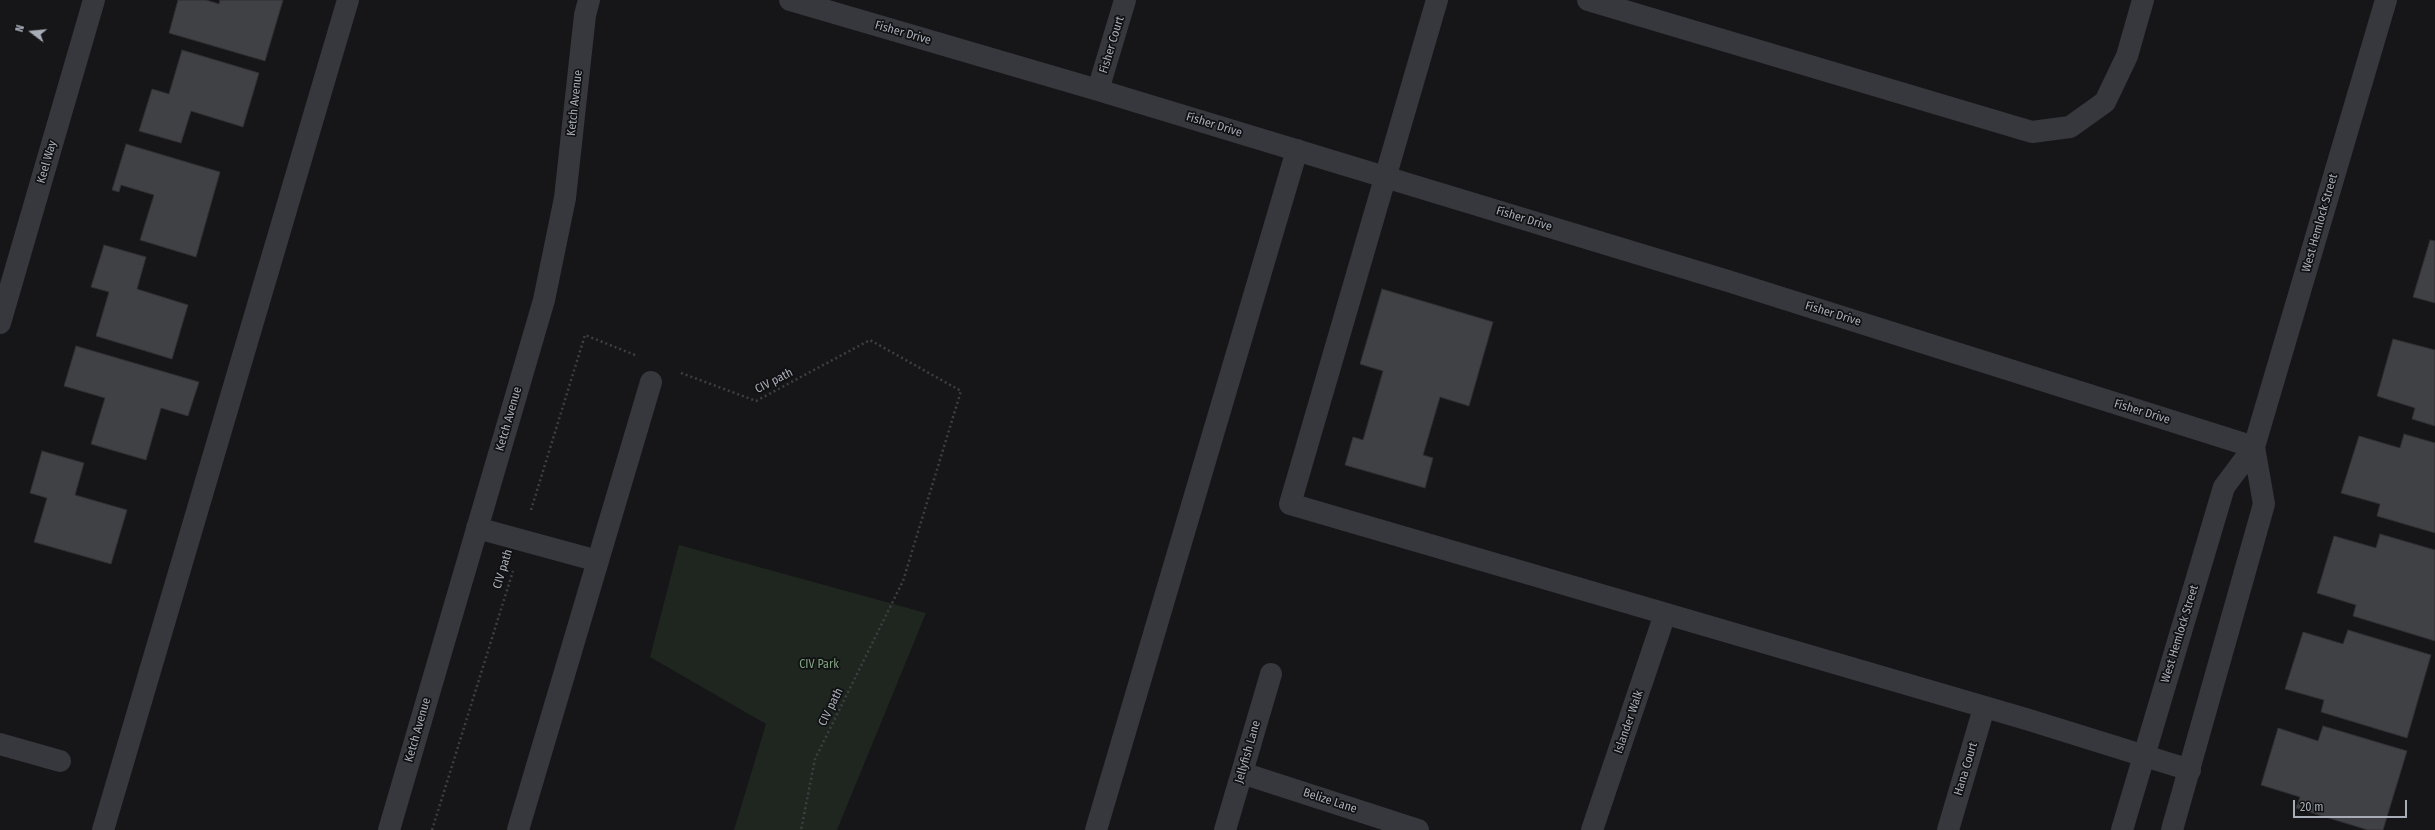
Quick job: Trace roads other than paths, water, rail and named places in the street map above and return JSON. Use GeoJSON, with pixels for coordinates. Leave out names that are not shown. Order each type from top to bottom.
{"type":"FeatureCollection","features":[{"type":"Feature","properties":{"kind":"street","name":"Keel Way"},"geometry":{"type":"LineString","coordinates":[[0,323],[94,0]]}},
{"type":"Feature","properties":{"kind":"street"},"geometry":{"type":"LineString","coordinates":[[104,830],[348,0]]}},
{"type":"Feature","properties":{"kind":"street","name":"Ketch Avenue"},"geometry":{"type":"LineString","coordinates":[[389,830],[544,300],[565,198],[585,15],[589,0]]}},
{"type":"Feature","properties":{"kind":"street","name":"Fisher Drive"},"geometry":{"type":"LineString","coordinates":[[790,0],[1098,90],[1728,281],[2254,447]]}},
{"type":"Feature","properties":{"kind":"street","name":"Fisher Court"},"geometry":{"type":"LineString","coordinates":[[1098,90],[1125,0]]}},
{"type":"Feature","properties":{"kind":"street"},"geometry":{"type":"LineString","coordinates":[[1437,0],[1290,504],[2190,770]]}},
{"type":"Feature","properties":{"kind":"street"},"geometry":{"type":"LineString","coordinates":[[1588,0],[2032,132],[2070,127],[2105,102],[2127,56],[2143,0]]}},
{"type":"Feature","properties":{"kind":"street","name":"West Hemlock Street"},"geometry":{"type":"LineString","coordinates":[[2122,830],[2224,487],[2254,447],[2386,0]]}},
{"type":"Feature","properties":{"kind":"street"},"geometry":{"type":"LineString","coordinates":[[1096,830],[1297,150]]}},
{"type":"Feature","properties":{"kind":"street"},"geometry":{"type":"LineString","coordinates":[[518,830],[651,382]]}},
{"type":"Feature","properties":{"kind":"street","name":"West Hemlock Street"},"geometry":{"type":"LineString","coordinates":[[2172,830],[2264,504],[2254,447]]}},
{"type":"Feature","properties":{"kind":"street"},"geometry":{"type":"LineString","coordinates":[[477,528],[598,561]]}},
{"type":"Feature","properties":{"kind":"street","name":"Islander Walk"},"geometry":{"type":"LineString","coordinates":[[1592,830],[1665,614]]}},
{"type":"Feature","properties":{"kind":"street","name":"Jellyfish Lane"},"geometry":{"type":"LineString","coordinates":[[1225,830],[1271,674]]}},
{"type":"Feature","properties":{"kind":"street","name":"Hana Court"},"geometry":{"type":"LineString","coordinates":[[1948,830],[1984,708]]}},
{"type":"Feature","properties":{"kind":"street"},"geometry":{"type":"LineString","coordinates":[[0,744],[60,761]]}},
{"type":"Feature","properties":{"kind":"street","name":"Belize Lane"},"geometry":{"type":"LineString","coordinates":[[1242,773],[1418,830]]}},
{"type":"Feature","properties":{"kind":"park label","name":"CIV Park"},"geometry":{"type":"Point","coordinates":[819,665]}}]}
